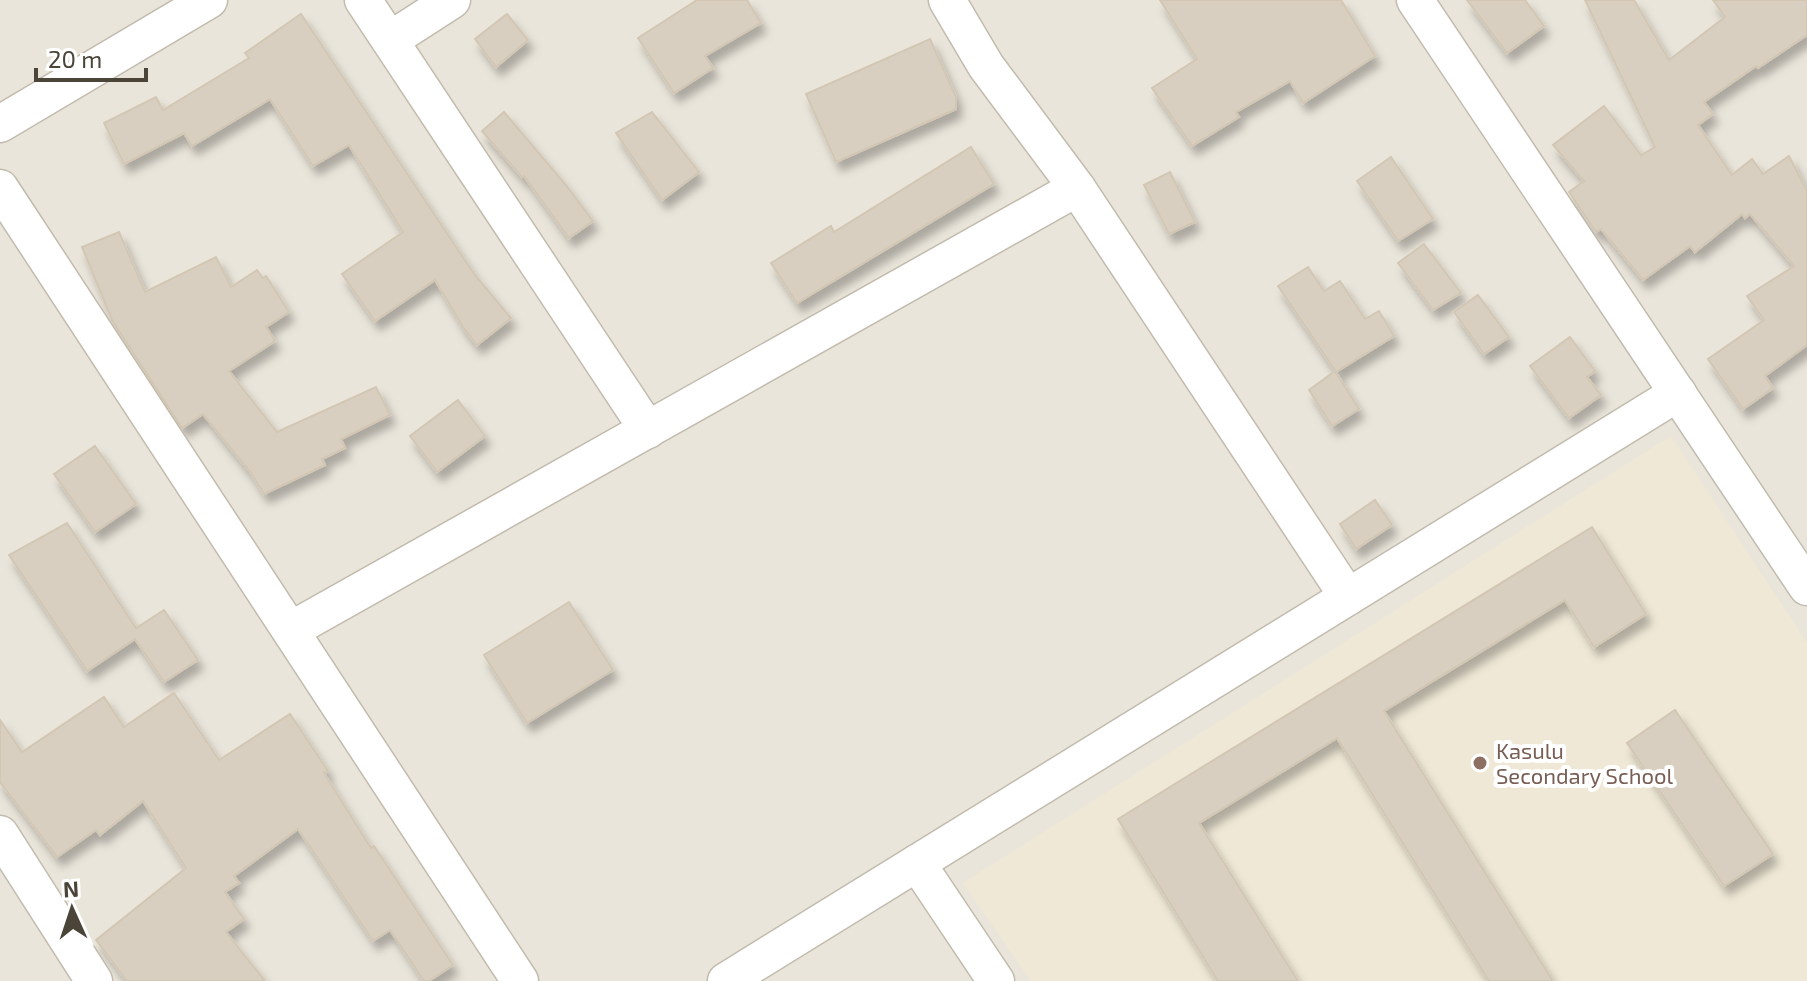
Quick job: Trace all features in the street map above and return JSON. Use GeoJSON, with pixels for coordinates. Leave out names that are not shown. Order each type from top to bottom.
{"type":"FeatureCollection","features":[{"type":"Feature","properties":{"kind":"street"},"geometry":{"type":"LineString","coordinates":[[0,124],[209,0]]}},
{"type":"Feature","properties":{"kind":"street"},"geometry":{"type":"LineString","coordinates":[[363,0],[648,430]]}},
{"type":"Feature","properties":{"kind":"street"},"geometry":{"type":"LineString","coordinates":[[390,40],[452,0]]}},
{"type":"Feature","properties":{"kind":"street"},"geometry":{"type":"LineString","coordinates":[[947,0],[986,66],[1077,188],[1348,597]]}},
{"type":"Feature","properties":{"kind":"street"},"geometry":{"type":"LineString","coordinates":[[1415,0],[1807,587]]}},
{"type":"Feature","properties":{"kind":"street"},"geometry":{"type":"LineString","coordinates":[[0,188],[520,981]]}},
{"type":"Feature","properties":{"kind":"street"},"geometry":{"type":"LineString","coordinates":[[291,630],[1077,188]]}},
{"type":"Feature","properties":{"kind":"street"},"geometry":{"type":"LineString","coordinates":[[726,981],[1678,393]]}},
{"type":"Feature","properties":{"kind":"street"},"geometry":{"type":"LineString","coordinates":[[5,852],[94,981]]}},
{"type":"Feature","properties":{"kind":"street"},"geometry":{"type":"LineString","coordinates":[[917,863],[996,981]]}},
{"type":"Feature","properties":{"kind":"shaded area"},"geometry":{"type":"Polygon","coordinates":[[[0,0],[1807,0],[1807,981],[0,981],[0,0]]]}},
{"type":"Feature","properties":{"kind":"shaded area","name":"Kasulu Secondary School"},"geometry":{"type":"Polygon","coordinates":[[[1671,436],[1807,643],[1807,981],[1031,981],[963,883],[1671,436]]]}},
{"type":"Feature","properties":{"kind":"building"},"geometry":{"type":"Polygon","coordinates":[[[697,0],[747,0],[761,23],[705,56],[713,68],[674,93],[638,38],[697,0]]]}},
{"type":"Feature","properties":{"kind":"building"},"geometry":{"type":"Polygon","coordinates":[[[1160,0],[1341,0],[1375,56],[1303,103],[1290,81],[1236,112],[1239,117],[1192,146],[1152,88],[1197,59],[1160,0]]]}},
{"type":"Feature","properties":{"kind":"building"},"geometry":{"type":"Polygon","coordinates":[[[1467,0],[1525,0],[1544,26],[1507,53],[1467,0]]]}},
{"type":"Feature","properties":{"kind":"building"},"geometry":{"type":"Polygon","coordinates":[[[1585,0],[1634,0],[1669,60],[1725,17],[1713,0],[1807,0],[1807,35],[1704,102],[1713,114],[1698,125],[1732,175],[1752,159],[1763,174],[1789,156],[1807,191],[1807,345],[1765,376],[1773,388],[1743,409],[1708,359],[1764,320],[1747,296],[1794,266],[1750,214],[1745,218],[1742,214],[1695,252],[1690,246],[1643,280],[1601,229],[1596,232],[1569,192],[1584,181],[1553,145],[1604,106],[1641,155],[1655,147],[1585,0]]]}},
{"type":"Feature","properties":{"kind":"building"},"geometry":{"type":"Polygon","coordinates":[[[301,14],[474,274],[511,318],[477,345],[435,280],[375,321],[342,274],[403,232],[349,145],[313,166],[270,99],[192,146],[184,133],[124,164],[104,123],[156,97],[163,110],[249,58],[245,53],[301,14]]]}},
{"type":"Feature","properties":{"kind":"building"},"geometry":{"type":"Polygon","coordinates":[[[507,14],[528,40],[496,67],[475,39],[507,14]]]}},
{"type":"Feature","properties":{"kind":"building"},"geometry":{"type":"Polygon","coordinates":[[[930,39],[956,97],[956,109],[836,162],[806,94],[930,39]]]}},
{"type":"Feature","properties":{"kind":"building"},"geometry":{"type":"Polygon","coordinates":[[[504,112],[593,221],[569,238],[524,176],[482,131],[504,112]]]}},
{"type":"Feature","properties":{"kind":"building"},"geometry":{"type":"Polygon","coordinates":[[[652,112],[699,172],[662,200],[616,133],[652,112]]]}},
{"type":"Feature","properties":{"kind":"building"},"geometry":{"type":"Polygon","coordinates":[[[971,147],[994,184],[797,303],[771,263],[831,226],[834,232],[971,147]]]}},
{"type":"Feature","properties":{"kind":"building"},"geometry":{"type":"Polygon","coordinates":[[[1391,157],[1433,219],[1398,241],[1357,181],[1391,157]]]}},
{"type":"Feature","properties":{"kind":"building"},"geometry":{"type":"Polygon","coordinates":[[[1170,172],[1195,222],[1169,234],[1144,185],[1170,172]]]}},
{"type":"Feature","properties":{"kind":"building"},"geometry":{"type":"Polygon","coordinates":[[[119,232],[145,292],[216,257],[231,287],[257,270],[263,278],[266,276],[289,312],[266,327],[275,341],[229,371],[277,432],[376,387],[390,415],[341,439],[345,448],[322,459],[325,465],[264,494],[203,414],[182,428],[112,320],[82,247],[119,232]]]}},
{"type":"Feature","properties":{"kind":"building"},"geometry":{"type":"Polygon","coordinates":[[[1424,244],[1461,293],[1433,310],[1398,263],[1424,244]]]}},
{"type":"Feature","properties":{"kind":"building"},"geometry":{"type":"Polygon","coordinates":[[[1308,267],[1324,291],[1340,281],[1365,319],[1379,311],[1394,336],[1336,372],[1278,286],[1308,267]]]}},
{"type":"Feature","properties":{"kind":"building"},"geometry":{"type":"Polygon","coordinates":[[[1478,295],[1509,337],[1484,354],[1454,312],[1478,295]]]}},
{"type":"Feature","properties":{"kind":"building"},"geometry":{"type":"Polygon","coordinates":[[[1570,337],[1595,371],[1587,377],[1601,395],[1569,418],[1530,366],[1570,337]]]}},
{"type":"Feature","properties":{"kind":"building"},"geometry":{"type":"Polygon","coordinates":[[[1335,371],[1359,409],[1332,426],[1309,390],[1335,371]]]}},
{"type":"Feature","properties":{"kind":"building"},"geometry":{"type":"Polygon","coordinates":[[[458,400],[485,436],[437,472],[410,436],[458,400]]]}},
{"type":"Feature","properties":{"kind":"building"},"geometry":{"type":"Polygon","coordinates":[[[95,446],[136,504],[95,532],[54,474],[95,446]]]}},
{"type":"Feature","properties":{"kind":"building"},"geometry":{"type":"Polygon","coordinates":[[[1375,500],[1392,525],[1356,549],[1340,524],[1375,500]]]}},
{"type":"Feature","properties":{"kind":"building"},"geometry":{"type":"Polygon","coordinates":[[[67,523],[136,628],[164,610],[198,660],[164,682],[135,639],[87,671],[9,555],[67,523]]]}},
{"type":"Feature","properties":{"kind":"building"},"geometry":{"type":"Polygon","coordinates":[[[1592,527],[1646,614],[1594,647],[1565,600],[1384,711],[1553,981],[1489,981],[1337,738],[1199,823],[1298,981],[1218,981],[1118,819],[1592,527]]]}},
{"type":"Feature","properties":{"kind":"building"},"geometry":{"type":"Polygon","coordinates":[[[569,602],[613,670],[527,723],[484,655],[569,602]]]}},
{"type":"Feature","properties":{"kind":"building"},"geometry":{"type":"Polygon","coordinates":[[[174,693],[219,760],[290,714],[328,771],[324,773],[371,848],[374,846],[453,965],[429,981],[424,981],[390,930],[373,941],[298,829],[234,876],[239,883],[225,892],[244,919],[226,932],[265,981],[127,981],[96,940],[186,868],[143,801],[100,835],[96,830],[57,857],[0,782],[0,720],[22,752],[104,697],[124,727],[174,693]]]}},
{"type":"Feature","properties":{"kind":"building"},"geometry":{"type":"Polygon","coordinates":[[[1675,710],[1773,854],[1724,886],[1627,743],[1675,710]]]}},
{"type":"Feature","properties":{"kind":"place","name":"Kasulu Secondary School"},"geometry":{"type":"Point","coordinates":[1480,763]}}]}
